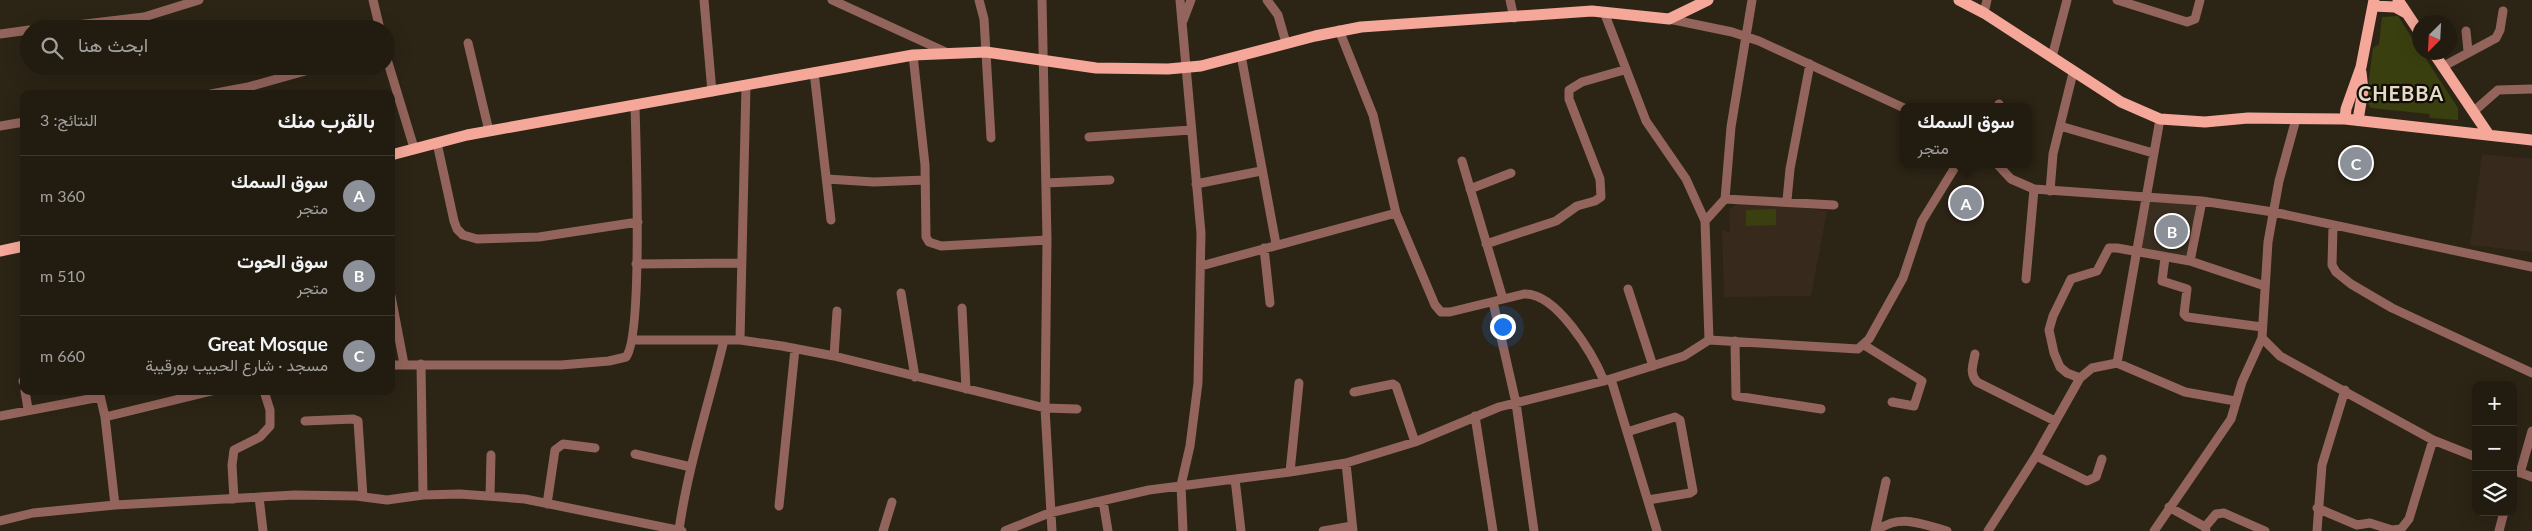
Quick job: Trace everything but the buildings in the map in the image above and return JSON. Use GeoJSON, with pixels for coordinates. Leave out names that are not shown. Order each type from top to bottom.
{"type":"FeatureCollection","features":[{"type":"Feature","properties":{"kind":"main road"},"geometry":{"type":"LineString","coordinates":[[395,154],[489,131],[913,55],[986,52],[1081,66],[1132,70],[1201,66],[1339,30],[1399,23],[1514,18],[1582,11],[1670,19],[1708,0]]}},
{"type":"Feature","properties":{"kind":"main road"},"geometry":{"type":"LineString","coordinates":[[1959,0],[1984,13],[2120,102],[2160,119],[2205,122],[2248,118],[2345,119],[2532,140]]}},
{"type":"Feature","properties":{"kind":"main road"},"geometry":{"type":"LineString","coordinates":[[2398,0],[2412,22]]}},
{"type":"Feature","properties":{"kind":"main road"},"geometry":{"type":"LineString","coordinates":[[2345,119],[2346,109],[2361,67],[2374,3],[2395,7],[2407,15]]}},
{"type":"Feature","properties":{"kind":"main road"},"geometry":{"type":"LineString","coordinates":[[2438,60],[2489,135]]}},
{"type":"Feature","properties":{"kind":"main road"},"geometry":{"type":"LineString","coordinates":[[2358,120],[2363,90],[2361,67]]}},
{"type":"Feature","properties":{"kind":"main road"},"geometry":{"type":"LineString","coordinates":[[2464,132],[2470,131],[2476,126],[2473,113]]}},
{"type":"Feature","properties":{"kind":"main road"},"geometry":{"type":"LineString","coordinates":[[0,251],[20,247]]}},
{"type":"Feature","properties":{"kind":"street"},"geometry":{"type":"LineString","coordinates":[[119,20],[144,17],[199,0]]}},
{"type":"Feature","properties":{"kind":"street"},"geometry":{"type":"LineString","coordinates":[[373,0],[378,20]]}},
{"type":"Feature","properties":{"kind":"street"},"geometry":{"type":"LineString","coordinates":[[704,0],[712,92]]}},
{"type":"Feature","properties":{"kind":"street"},"geometry":{"type":"LineString","coordinates":[[832,0],[948,53]]}},
{"type":"Feature","properties":{"kind":"street"},"geometry":{"type":"LineString","coordinates":[[979,0],[984,20],[991,138]]}},
{"type":"Feature","properties":{"kind":"street"},"geometry":{"type":"LineString","coordinates":[[1042,0],[1048,240],[1045,408],[1049,513],[1052,531]]}},
{"type":"Feature","properties":{"kind":"street"},"geometry":{"type":"LineString","coordinates":[[1180,0],[1201,266],[1198,383],[1190,446],[1181,485],[1183,531]]}},
{"type":"Feature","properties":{"kind":"street"},"geometry":{"type":"LineString","coordinates":[[1182,25],[1191,0]]}},
{"type":"Feature","properties":{"kind":"street"},"geometry":{"type":"LineString","coordinates":[[1267,0],[1278,15],[1286,44]]}},
{"type":"Feature","properties":{"kind":"street"},"geometry":{"type":"LineString","coordinates":[[1510,0],[1514,18]]}},
{"type":"Feature","properties":{"kind":"street"},"geometry":{"type":"LineString","coordinates":[[1705,221],[1725,199],[1731,128],[1752,0]]}},
{"type":"Feature","properties":{"kind":"street"},"geometry":{"type":"LineString","coordinates":[[1984,13],[1987,0]]}},
{"type":"Feature","properties":{"kind":"street"},"geometry":{"type":"LineString","coordinates":[[2052,57],[2066,0]]}},
{"type":"Feature","properties":{"kind":"street"},"geometry":{"type":"LineString","coordinates":[[2117,0],[2147,4],[2191,22],[2198,14],[2200,0]]}},
{"type":"Feature","properties":{"kind":"street"},"geometry":{"type":"LineString","coordinates":[[2442,67],[2498,35],[2503,11]]}},
{"type":"Feature","properties":{"kind":"street"},"geometry":{"type":"LineString","coordinates":[[1604,12],[1624,70],[1646,121],[1686,179],[1705,221],[1709,340]]}},
{"type":"Feature","properties":{"kind":"street"},"geometry":{"type":"LineString","coordinates":[[1670,19],[1746,36],[1900,106]]}},
{"type":"Feature","properties":{"kind":"street"},"geometry":{"type":"LineString","coordinates":[[1339,30],[1373,115],[1396,213],[1435,305],[1441,312],[1450,312],[1534,293],[1552,304],[1595,359],[1607,380],[1627,432],[1656,531]]}},
{"type":"Feature","properties":{"kind":"street"},"geometry":{"type":"LineString","coordinates":[[0,34],[20,31]]}},
{"type":"Feature","properties":{"kind":"street"},"geometry":{"type":"LineString","coordinates":[[2466,31],[2468,51]]}},
{"type":"Feature","properties":{"kind":"street"},"geometry":{"type":"LineString","coordinates":[[468,43],[489,131]]}},
{"type":"Feature","properties":{"kind":"street"},"geometry":{"type":"LineString","coordinates":[[913,55],[925,180],[926,237],[929,242],[941,246],[1048,240]]}},
{"type":"Feature","properties":{"kind":"street"},"geometry":{"type":"LineString","coordinates":[[1241,56],[1276,244]]}},
{"type":"Feature","properties":{"kind":"street"},"geometry":{"type":"LineString","coordinates":[[1787,200],[1791,159],[1810,64]]}},
{"type":"Feature","properties":{"kind":"street"},"geometry":{"type":"LineString","coordinates":[[1486,244],[1556,221],[1578,206],[1595,201],[1601,197],[1603,188],[1569,99],[1569,90],[1582,82],[1624,70]]}},
{"type":"Feature","properties":{"kind":"street"},"geometry":{"type":"LineString","coordinates":[[814,72],[830,220]]}},
{"type":"Feature","properties":{"kind":"street"},"geometry":{"type":"LineString","coordinates":[[2050,191],[2054,154],[2073,73]]}},
{"type":"Feature","properties":{"kind":"street"},"geometry":{"type":"LineString","coordinates":[[232,90],[291,75]]}},
{"type":"Feature","properties":{"kind":"street"},"geometry":{"type":"LineString","coordinates":[[392,75],[414,148]]}},
{"type":"Feature","properties":{"kind":"street"},"geometry":{"type":"LineString","coordinates":[[740,340],[746,86]]}},
{"type":"Feature","properties":{"kind":"street"},"geometry":{"type":"LineString","coordinates":[[2473,113],[2498,90],[2532,89]]}},
{"type":"Feature","properties":{"kind":"street"},"geometry":{"type":"LineString","coordinates":[[395,365],[526,366],[614,361],[626,357],[633,340],[638,222],[635,106]]}},
{"type":"Feature","properties":{"kind":"street"},"geometry":{"type":"LineString","coordinates":[[2117,363],[2138,253],[2153,152],[2160,119]]}},
{"type":"Feature","properties":{"kind":"street"},"geometry":{"type":"LineString","coordinates":[[2154,531],[2228,424],[2233,413],[2235,401],[2262,338],[2268,242],[2273,212],[2296,119]]}},
{"type":"Feature","properties":{"kind":"street"},"geometry":{"type":"LineString","coordinates":[[0,126],[20,123]]}},
{"type":"Feature","properties":{"kind":"street"},"geometry":{"type":"LineString","coordinates":[[2060,126],[2153,152]]}},
{"type":"Feature","properties":{"kind":"street"},"geometry":{"type":"LineString","coordinates":[[1089,137],[1191,130]]}},
{"type":"Feature","properties":{"kind":"street"},"geometry":{"type":"LineString","coordinates":[[437,143],[454,221],[457,229],[463,235],[477,238],[539,237],[638,222]]}},
{"type":"Feature","properties":{"kind":"street"},"geometry":{"type":"LineString","coordinates":[[1462,161],[1503,299]]}},
{"type":"Feature","properties":{"kind":"street"},"geometry":{"type":"LineString","coordinates":[[1005,531],[1049,513],[1103,500],[1181,485],[1290,472],[1346,463],[1415,442],[1475,416],[1516,402],[1607,380],[1684,356],[1709,340],[1853,349],[1864,345],[1903,278],[1922,221],[1955,168]]}},
{"type":"Feature","properties":{"kind":"street"},"geometry":{"type":"LineString","coordinates":[[2001,168],[2011,179],[2034,189],[2202,201],[2273,212],[2532,268]]}},
{"type":"Feature","properties":{"kind":"street"},"geometry":{"type":"LineString","coordinates":[[1196,184],[1261,171]]}},
{"type":"Feature","properties":{"kind":"street"},"geometry":{"type":"LineString","coordinates":[[1470,189],[1511,173]]}},
{"type":"Feature","properties":{"kind":"street"},"geometry":{"type":"LineString","coordinates":[[827,179],[874,182],[925,180]]}},
{"type":"Feature","properties":{"kind":"street"},"geometry":{"type":"LineString","coordinates":[[1046,184],[1110,180]]}},
{"type":"Feature","properties":{"kind":"street"},"geometry":{"type":"LineString","coordinates":[[2026,279],[2034,189]]}},
{"type":"Feature","properties":{"kind":"street"},"geometry":{"type":"LineString","coordinates":[[1725,199],[1787,200],[1834,205]]}},
{"type":"Feature","properties":{"kind":"street"},"geometry":{"type":"LineString","coordinates":[[2190,261],[2202,201]]}},
{"type":"Feature","properties":{"kind":"street"},"geometry":{"type":"LineString","coordinates":[[1201,266],[1276,244],[1396,213]]}},
{"type":"Feature","properties":{"kind":"street"},"geometry":{"type":"LineString","coordinates":[[2332,226],[2332,265],[2336,272],[2351,284],[2392,308],[2532,373]]}},
{"type":"Feature","properties":{"kind":"street"},"geometry":{"type":"LineString","coordinates":[[1264,248],[1270,304]]}},
{"type":"Feature","properties":{"kind":"street"},"geometry":{"type":"LineString","coordinates":[[2080,378],[2067,373],[2060,367],[2049,330],[2053,316],[2071,279],[2097,270],[2109,248],[2190,261],[2265,286]]}},
{"type":"Feature","properties":{"kind":"street"},"geometry":{"type":"LineString","coordinates":[[2165,258],[2162,282],[2187,289],[2184,314],[2187,317],[2262,327]]}},
{"type":"Feature","properties":{"kind":"street"},"geometry":{"type":"LineString","coordinates":[[636,264],[741,263]]}},
{"type":"Feature","properties":{"kind":"street"},"geometry":{"type":"LineString","coordinates":[[1628,290],[1653,366]]}},
{"type":"Feature","properties":{"kind":"street"},"geometry":{"type":"LineString","coordinates":[[901,293],[915,377]]}},
{"type":"Feature","properties":{"kind":"street"},"geometry":{"type":"LineString","coordinates":[[1493,302],[1516,402],[1534,531]]}},
{"type":"Feature","properties":{"kind":"street"},"geometry":{"type":"LineString","coordinates":[[962,308],[966,389]]}},
{"type":"Feature","properties":{"kind":"street"},"geometry":{"type":"LineString","coordinates":[[834,356],[837,311]]}},
{"type":"Feature","properties":{"kind":"street"},"geometry":{"type":"LineString","coordinates":[[395,317],[404,364]]}},
{"type":"Feature","properties":{"kind":"street"},"geometry":{"type":"LineString","coordinates":[[2262,338],[2280,356],[2433,440],[2472,455]]}},
{"type":"Feature","properties":{"kind":"street"},"geometry":{"type":"LineString","coordinates":[[633,340],[740,340],[834,356],[1045,408],[1077,409]]}},
{"type":"Feature","properties":{"kind":"street"},"geometry":{"type":"LineString","coordinates":[[0,521],[33,513],[115,505],[326,495],[387,500],[423,495],[490,496],[525,499],[680,531],[691,467],[724,340]]}},
{"type":"Feature","properties":{"kind":"street"},"geometry":{"type":"LineString","coordinates":[[1736,341],[1736,396],[1821,409]]}},
{"type":"Feature","properties":{"kind":"street"},"geometry":{"type":"LineString","coordinates":[[1864,345],[1922,381],[1914,406],[1892,402]]}},
{"type":"Feature","properties":{"kind":"street"},"geometry":{"type":"LineString","coordinates":[[779,506],[795,349]]}},
{"type":"Feature","properties":{"kind":"street"},"geometry":{"type":"LineString","coordinates":[[1975,354],[1971,369],[1972,377],[1977,382],[2055,421]]}},
{"type":"Feature","properties":{"kind":"street"},"geometry":{"type":"LineString","coordinates":[[1988,531],[2036,456],[2080,378],[2092,368],[2117,363],[2185,392],[2235,401]]}},
{"type":"Feature","properties":{"kind":"street"},"geometry":{"type":"LineString","coordinates":[[421,364],[423,495]]}},
{"type":"Feature","properties":{"kind":"street"},"geometry":{"type":"LineString","coordinates":[[1290,472],[1299,383]]}},
{"type":"Feature","properties":{"kind":"street"},"geometry":{"type":"LineString","coordinates":[[1354,392],[1393,384],[1396,386],[1415,442]]}},
{"type":"Feature","properties":{"kind":"street"},"geometry":{"type":"LineString","coordinates":[[2317,531],[2317,508],[2322,466],[2345,390]]}},
{"type":"Feature","properties":{"kind":"street"},"geometry":{"type":"LineString","coordinates":[[26,395],[28,409]]}},
{"type":"Feature","properties":{"kind":"street"},"geometry":{"type":"LineString","coordinates":[[0,416],[95,395]]}},
{"type":"Feature","properties":{"kind":"street"},"geometry":{"type":"LineString","coordinates":[[100,395],[105,417],[115,505]]}},
{"type":"Feature","properties":{"kind":"street"},"geometry":{"type":"LineString","coordinates":[[105,417],[196,395]]}},
{"type":"Feature","properties":{"kind":"street"},"geometry":{"type":"LineString","coordinates":[[234,499],[232,465],[234,450],[260,437],[270,426],[270,410],[265,395]]}},
{"type":"Feature","properties":{"kind":"street"},"geometry":{"type":"LineString","coordinates":[[1475,416],[1493,531]]}},
{"type":"Feature","properties":{"kind":"street"},"geometry":{"type":"LineString","coordinates":[[1627,432],[1675,417],[1680,420],[1693,491],[1648,500]]}},
{"type":"Feature","properties":{"kind":"street"},"geometry":{"type":"LineString","coordinates":[[305,421],[353,419],[358,421],[363,497]]}},
{"type":"Feature","properties":{"kind":"street"},"geometry":{"type":"LineString","coordinates":[[2515,471],[2532,431]]}},
{"type":"Feature","properties":{"kind":"street"},"geometry":{"type":"LineString","coordinates":[[2317,508],[2357,526],[2370,523],[2392,530],[2401,529],[2409,519],[2433,440]]}},
{"type":"Feature","properties":{"kind":"street"},"geometry":{"type":"LineString","coordinates":[[547,504],[549,480],[555,450],[563,444],[595,448]]}},
{"type":"Feature","properties":{"kind":"street"},"geometry":{"type":"LineString","coordinates":[[635,454],[691,467]]}},
{"type":"Feature","properties":{"kind":"street"},"geometry":{"type":"LineString","coordinates":[[490,496],[491,455]]}},
{"type":"Feature","properties":{"kind":"street"},"geometry":{"type":"LineString","coordinates":[[2036,456],[2088,481],[2096,477],[2102,459]]}},
{"type":"Feature","properties":{"kind":"street"},"geometry":{"type":"LineString","coordinates":[[1323,531],[1352,528],[1346,463]]}},
{"type":"Feature","properties":{"kind":"street"},"geometry":{"type":"LineString","coordinates":[[2517,473],[2532,477]]}},
{"type":"Feature","properties":{"kind":"street"},"geometry":{"type":"LineString","coordinates":[[1235,479],[1241,531]]}},
{"type":"Feature","properties":{"kind":"street"},"geometry":{"type":"LineString","coordinates":[[1876,531],[1886,481]]}},
{"type":"Feature","properties":{"kind":"street"},"geometry":{"type":"LineString","coordinates":[[259,497],[263,531]]}},
{"type":"Feature","properties":{"kind":"street"},"geometry":{"type":"LineString","coordinates":[[1103,500],[1108,531]]}},
{"type":"Feature","properties":{"kind":"street"},"geometry":{"type":"LineString","coordinates":[[883,531],[892,502]]}},
{"type":"Feature","properties":{"kind":"street"},"geometry":{"type":"LineString","coordinates":[[2170,507],[2206,529],[2216,514],[2224,513],[2265,531]]}},
{"type":"Feature","properties":{"kind":"street"},"geometry":{"type":"LineString","coordinates":[[2499,531],[2503,516]]}},
{"type":"Feature","properties":{"kind":"street"},"geometry":{"type":"LineString","coordinates":[[1876,531],[1887,523],[1896,520],[1947,531]]}},
{"type":"Feature","properties":{"kind":"shaded area"},"geometry":{"type":"Polygon","coordinates":[[[2482,154],[2532,159],[2532,252],[2470,245],[2482,154]]]}},
{"type":"Feature","properties":{"kind":"shaded area"},"geometry":{"type":"Polygon","coordinates":[[[1740,200],[1827,211],[1811,296],[1724,297],[1722,230],[1730,232],[1729,210],[1740,200]]]}},
{"type":"Feature","properties":{"kind":"shaded area"},"geometry":{"type":"Polygon","coordinates":[[[2150,201],[2205,206],[2194,265],[2140,256],[2150,201]]]}},
{"type":"Feature","properties":{"kind":"green space"},"geometry":{"type":"Polygon","coordinates":[[[2398,16],[2412,38],[2412,60],[2427,60],[2458,108],[2458,120],[2430,118],[2429,114],[2371,108],[2366,101],[2373,48],[2379,44],[2382,17],[2398,16]]]}},
{"type":"Feature","properties":{"kind":"green space"},"geometry":{"type":"Polygon","coordinates":[[[1776,209],[1776,225],[1746,226],[1746,210],[1776,209]]]}},
{"type":"Feature","properties":{"kind":"place","name":"Great Mosque"},"geometry":{"type":"Point","coordinates":[2356,163]}},
{"type":"Feature","properties":{"kind":"place","name":"سوق السمك"},"geometry":{"type":"Point","coordinates":[1966,203]}},
{"type":"Feature","properties":{"kind":"place","name":"سوق الحوت"},"geometry":{"type":"Point","coordinates":[2172,231]}},
{"type":"Feature","properties":{"kind":"district","name":"CHEBBA"},"geometry":{"type":"Point","coordinates":[2401,94]}}]}
